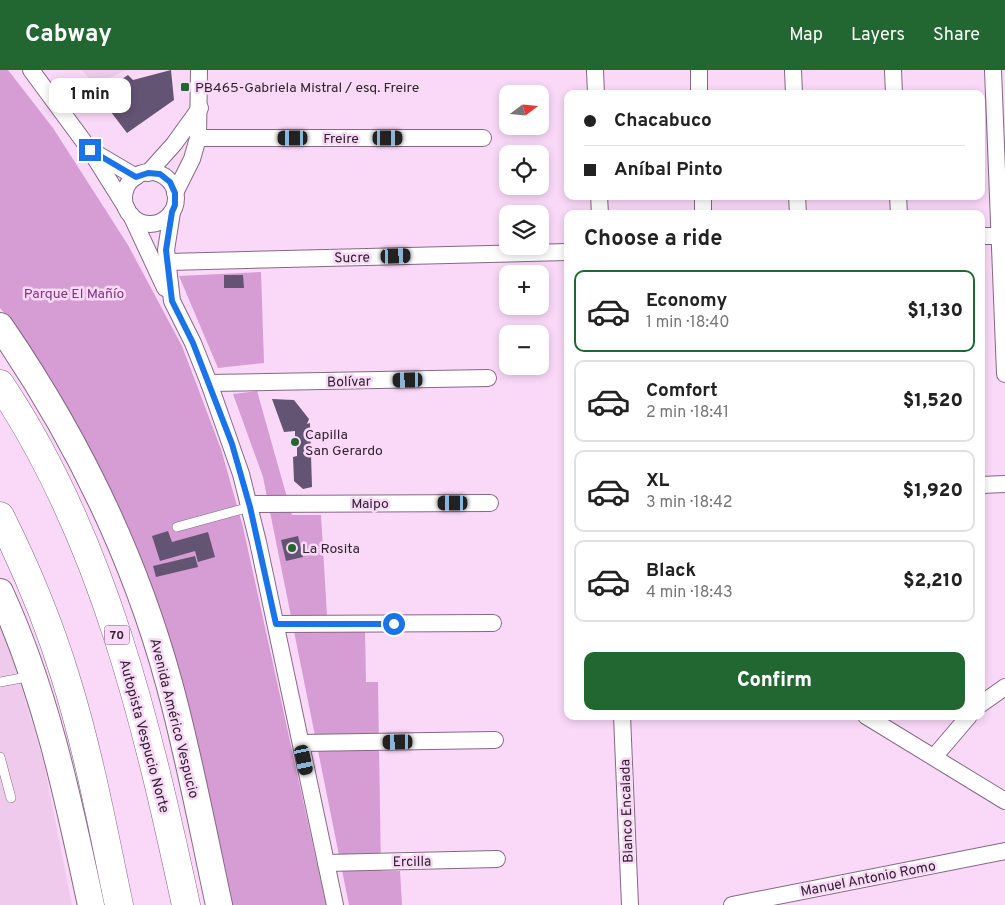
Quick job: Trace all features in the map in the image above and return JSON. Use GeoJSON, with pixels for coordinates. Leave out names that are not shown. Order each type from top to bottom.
{"type":"FeatureCollection","features":[{"type":"Feature","properties":{"kind":"highway","name":"Autopista Vespucio Norte"},"geometry":{"type":"LineString","coordinates":[[0,384],[18,412],[57,486],[84,544],[105,598],[145,730],[163,800],[186,905]]}},
{"type":"Feature","properties":{"kind":"highway"},"geometry":{"type":"LineString","coordinates":[[0,516],[40,606],[66,679],[93,784],[119,905]]}},
{"type":"Feature","properties":{"kind":"main road","name":"Avenida Américo Vespucio"},"geometry":{"type":"LineString","coordinates":[[0,326],[39,384],[80,457],[136,582],[154,632],[180,724],[219,905]]}},
{"type":"Feature","properties":{"kind":"main road"},"geometry":{"type":"LineString","coordinates":[[0,592],[33,675],[63,778],[91,905]]}},
{"type":"Feature","properties":{"kind":"street"},"geometry":{"type":"LineString","coordinates":[[31,70],[90,150],[129,212],[193,343],[232,444],[250,506],[335,905]]}},
{"type":"Feature","properties":{"kind":"street"},"geometry":{"type":"LineString","coordinates":[[175,193],[192,159],[198,138],[200,108],[199,70]]}},
{"type":"Feature","properties":{"kind":"street"},"geometry":{"type":"LineString","coordinates":[[595,70],[596,90]]}},
{"type":"Feature","properties":{"kind":"street"},"geometry":{"type":"LineString","coordinates":[[699,70],[700,90]]}},
{"type":"Feature","properties":{"kind":"street"},"geometry":{"type":"LineString","coordinates":[[793,70],[794,90]]}},
{"type":"Feature","properties":{"kind":"street"},"geometry":{"type":"LineString","coordinates":[[893,70],[894,90]]}},
{"type":"Feature","properties":{"kind":"street"},"geometry":{"type":"LineString","coordinates":[[993,70],[1002,236],[1005,374]]}},
{"type":"Feature","properties":{"kind":"street"},"geometry":{"type":"LineString","coordinates":[[172,212],[160,222],[144,223],[129,212],[125,194],[127,187],[174,144],[200,108]]}},
{"type":"Feature","properties":{"kind":"street","name":"Freire"},"geometry":{"type":"LineString","coordinates":[[198,138],[483,138]]}},
{"type":"Feature","properties":{"kind":"street"},"geometry":{"type":"LineString","coordinates":[[90,150],[142,175],[160,174],[170,182],[175,193],[175,205],[172,212],[166,250],[172,301]]}},
{"type":"Feature","properties":{"kind":"street"},"geometry":{"type":"LineString","coordinates":[[985,236],[1002,236]]}},
{"type":"Feature","properties":{"kind":"street","name":"Sucre"},"geometry":{"type":"LineString","coordinates":[[167,262],[564,252]]}},
{"type":"Feature","properties":{"kind":"street","name":"Bolívar"},"geometry":{"type":"LineString","coordinates":[[209,383],[488,378]]}},
{"type":"Feature","properties":{"kind":"street"},"geometry":{"type":"LineString","coordinates":[[985,485],[1005,484]]}},
{"type":"Feature","properties":{"kind":"street","name":"Maipo"},"geometry":{"type":"LineString","coordinates":[[250,506],[490,502]]}},
{"type":"Feature","properties":{"kind":"street"},"geometry":{"type":"LineString","coordinates":[[276,624],[492,623]]}},
{"type":"Feature","properties":{"kind":"street"},"geometry":{"type":"LineString","coordinates":[[985,701],[1005,687]]}},
{"type":"Feature","properties":{"kind":"street","name":"Blanco Encalada"},"geometry":{"type":"LineString","coordinates":[[622,720],[630,905]]}},
{"type":"Feature","properties":{"kind":"street"},"geometry":{"type":"LineString","coordinates":[[872,720],[1005,801]]}},
{"type":"Feature","properties":{"kind":"street"},"geometry":{"type":"LineString","coordinates":[[934,758],[966,720]]}},
{"type":"Feature","properties":{"kind":"street"},"geometry":{"type":"LineString","coordinates":[[301,743],[495,740]]}},
{"type":"Feature","properties":{"kind":"street","name":"Manuel Antonio Romo"},"geometry":{"type":"LineString","coordinates":[[732,905],[1005,851]]}},
{"type":"Feature","properties":{"kind":"street","name":"Ercilla"},"geometry":{"type":"LineString","coordinates":[[326,863],[497,859]]}},
{"type":"Feature","properties":{"kind":"lane"},"geometry":{"type":"LineString","coordinates":[[177,527],[250,506]]}},
{"type":"Feature","properties":{"kind":"lane"},"geometry":{"type":"LineString","coordinates":[[0,682],[33,675]]}},
{"type":"Feature","properties":{"kind":"lane"},"geometry":{"type":"LineString","coordinates":[[0,757],[11,798]]}},
{"type":"Feature","properties":{"kind":"shaded area"},"geometry":{"type":"Polygon","coordinates":[[[82,70],[126,70],[95,85],[82,70]]]}},
{"type":"Feature","properties":{"kind":"shaded area"},"geometry":{"type":"Polygon","coordinates":[[[0,624],[17,671],[44,764],[72,905],[0,905],[0,624]]]}},
{"type":"Feature","properties":{"kind":"green space","name":"Parque El Mañío"},"geometry":{"type":"Polygon","coordinates":[[[0,70],[8,70],[53,128],[128,245],[182,346],[221,449],[243,527],[326,905],[231,905],[176,674],[6,315],[0,308],[0,70]]]}},
{"type":"Feature","properties":{"kind":"green space"},"geometry":{"type":"Polygon","coordinates":[[[261,272],[264,363],[218,368],[179,276],[261,272]]]}},
{"type":"Feature","properties":{"kind":"green space"},"geometry":{"type":"Polygon","coordinates":[[[257,391],[292,515],[321,515],[328,632],[365,631],[366,682],[378,682],[381,871],[400,871],[402,905],[349,905],[263,477],[233,394],[257,391]]]}},
{"type":"Feature","properties":{"kind":"building"},"geometry":{"type":"Polygon","coordinates":[[[171,70],[174,100],[127,133],[98,95],[128,75],[133,80],[171,70]]]}},
{"type":"Feature","properties":{"kind":"building"},"geometry":{"type":"Polygon","coordinates":[[[224,275],[243,275],[244,288],[224,288],[224,275]]]}},
{"type":"Feature","properties":{"kind":"building"},"geometry":{"type":"Polygon","coordinates":[[[272,399],[294,400],[309,419],[307,424],[310,423],[312,487],[303,489],[294,481],[293,457],[297,456],[297,437],[295,437],[295,431],[284,432],[272,399]]]}},
{"type":"Feature","properties":{"kind":"building"},"geometry":{"type":"Polygon","coordinates":[[[168,531],[172,542],[208,532],[215,557],[198,562],[195,551],[160,561],[152,536],[168,531]]]}},
{"type":"Feature","properties":{"kind":"building","name":"La Rosita"},"geometry":{"type":"Polygon","coordinates":[[[298,536],[303,557],[286,561],[281,540],[298,536]]]}},
{"type":"Feature","properties":{"kind":"building"},"geometry":{"type":"Polygon","coordinates":[[[195,556],[198,567],[156,577],[153,566],[195,556]]]}},
{"type":"Feature","properties":{"kind":"place","name":"PB465-Gabriela Mistral / esq. Freire"},"geometry":{"type":"Point","coordinates":[185,87]}},
{"type":"Feature","properties":{"kind":"place","name":"Capilla San Gerardo"},"geometry":{"type":"Point","coordinates":[295,442]}},
{"type":"Feature","properties":{"kind":"place","name":"La Rosita"},"geometry":{"type":"Point","coordinates":[292,548]}},
{"type":"Feature","properties":{"kind":"route"},"geometry":{"type":"LineString","coordinates":[[90,150],[136,177],[148,173],[160,174],[173,187],[176,199],[166,250],[172,301],[193,343],[232,444],[250,507],[276,624],[394,624]]}}]}
